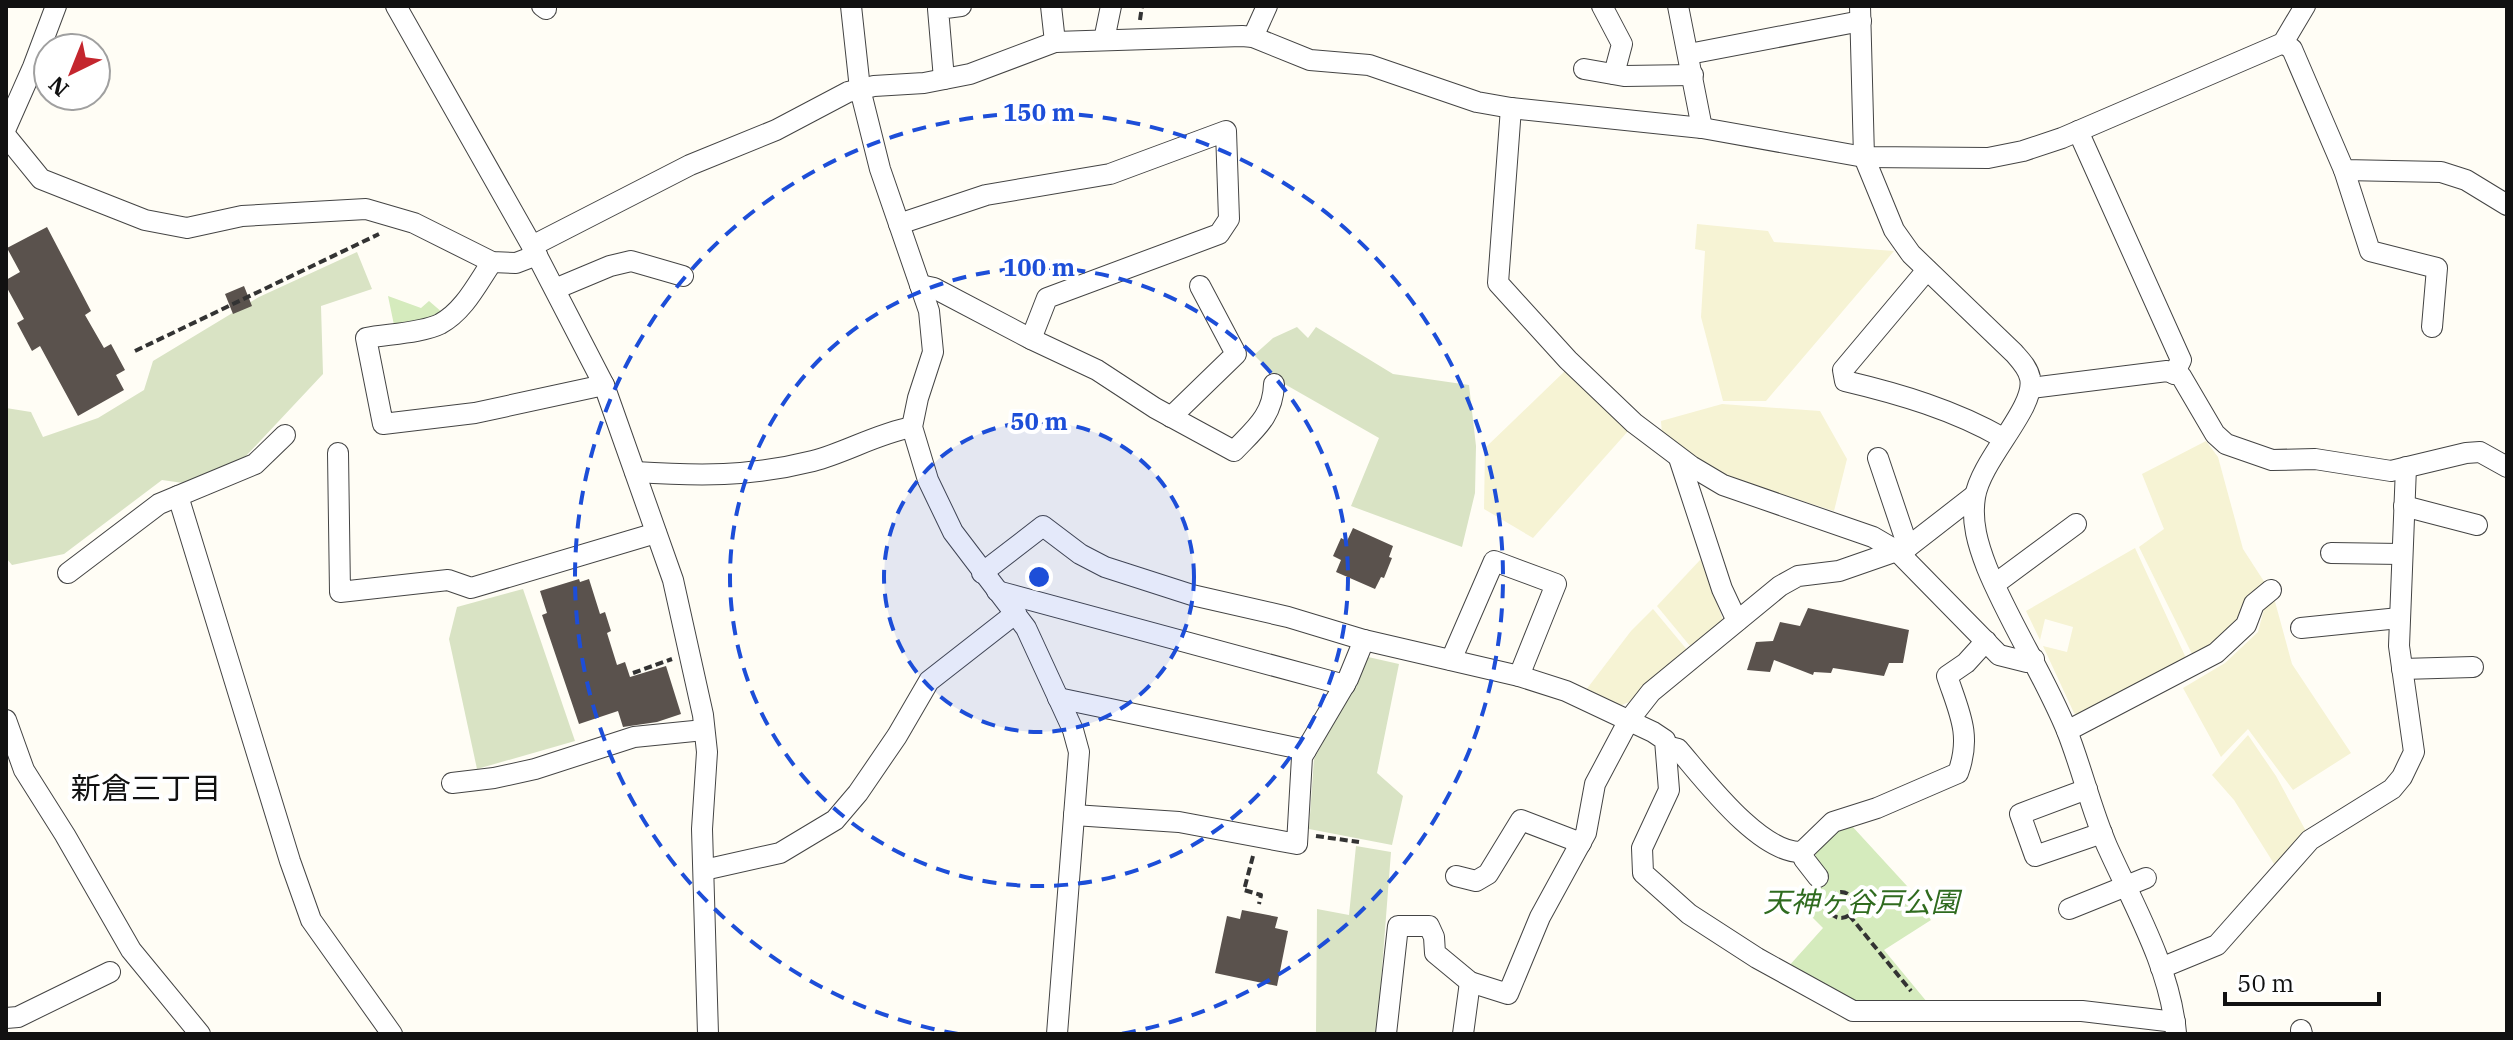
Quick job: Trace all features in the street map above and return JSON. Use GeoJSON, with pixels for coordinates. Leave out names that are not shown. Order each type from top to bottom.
{"type":"FeatureCollection","features":[{"type":"Feature","properties":{"kind":"street"},"geometry":{"type":"LineString","coordinates":[[6,128],[56,6]]}},
{"type":"Feature","properties":{"kind":"street"},"geometry":{"type":"LineString","coordinates":[[396,6],[535,251],[604,385],[673,580],[703,715],[707,752],[702,829],[708,1034]]}},
{"type":"Feature","properties":{"kind":"street"},"geometry":{"type":"LineString","coordinates":[[851,6],[860,89],[880,169],[929,311],[933,352],[912,427],[934,493],[953,532],[1026,628],[1073,730],[1079,752],[1057,1034]]}},
{"type":"Feature","properties":{"kind":"street"},"geometry":{"type":"LineString","coordinates":[[944,79],[938,9],[961,6]]}},
{"type":"Feature","properties":{"kind":"street"},"geometry":{"type":"LineString","coordinates":[[1051,6],[1055,42]]}},
{"type":"Feature","properties":{"kind":"street"},"geometry":{"type":"LineString","coordinates":[[1104,40],[1111,6]]}},
{"type":"Feature","properties":{"kind":"street"},"geometry":{"type":"LineString","coordinates":[[1253,37],[1267,6]]}},
{"type":"Feature","properties":{"kind":"street"},"geometry":{"type":"LineString","coordinates":[[1602,6],[1622,44],[1614,74]]}},
{"type":"Feature","properties":{"kind":"street"},"geometry":{"type":"LineString","coordinates":[[1678,6],[1702,128]]}},
{"type":"Feature","properties":{"kind":"street"},"geometry":{"type":"LineString","coordinates":[[6,136],[41,179],[145,220],[187,228],[242,216],[366,209],[414,223],[492,262],[516,263],[690,165],[776,130],[848,92],[970,74],[1055,42],[1253,37],[1310,60],[1369,65],[1477,102],[1511,108],[1702,128],[1864,157],[1988,158],[2023,151],[2078,131],[2283,43],[2305,6]]}},
{"type":"Feature","properties":{"kind":"street"},"geometry":{"type":"LineString","coordinates":[[982,573],[1043,526],[1080,554],[1105,567],[1192,595],[1519,676],[1566,691],[1629,720],[1665,740],[1666,746],[1669,790],[1642,848],[1643,873],[1689,914],[1757,958],[1853,1011],[2082,1011],[2176,1028],[2161,968],[2102,833],[2067,731],[1995,584],[1977,539],[1973,517],[1975,495],[1989,459],[2025,409],[2031,388],[2030,377],[2024,364],[1911,254],[1894,230],[1864,157],[1860,14],[1689,54]]}},
{"type":"Feature","properties":{"kind":"street"},"geometry":{"type":"LineString","coordinates":[[2283,43],[2292,49],[2344,170],[2370,251],[2437,268],[2432,327]]}},
{"type":"Feature","properties":{"kind":"street"},"geometry":{"type":"LineString","coordinates":[[1584,69],[1614,74],[1693,75]]}},
{"type":"Feature","properties":{"kind":"street"},"geometry":{"type":"LineString","coordinates":[[1511,108],[1498,283],[1568,360],[1634,423],[1679,458],[1723,485],[1902,549],[1999,655],[2027,662],[2034,659]]}},
{"type":"Feature","properties":{"kind":"street"},"geometry":{"type":"LineString","coordinates":[[899,224],[986,195],[1110,174],[1226,131],[1229,219],[1219,234],[1047,298],[1031,339]]}},
{"type":"Feature","properties":{"kind":"street"},"geometry":{"type":"LineString","coordinates":[[2078,131],[2181,360],[2174,374]]}},
{"type":"Feature","properties":{"kind":"street"},"geometry":{"type":"LineString","coordinates":[[2344,170],[2441,172],[2466,180],[2507,205]]}},
{"type":"Feature","properties":{"kind":"street"},"geometry":{"type":"LineString","coordinates":[[555,289],[610,266],[631,261],[683,276]]}},
{"type":"Feature","properties":{"kind":"street"},"geometry":{"type":"LineString","coordinates":[[492,262],[468,298],[450,317],[436,326],[366,338],[383,424],[475,413],[604,385]]}},
{"type":"Feature","properties":{"kind":"street"},"geometry":{"type":"LineString","coordinates":[[1927,270],[1843,370],[1845,381],[1910,396],[1938,410],[1967,419],[2003,438]]}},
{"type":"Feature","properties":{"kind":"street"},"geometry":{"type":"LineString","coordinates":[[920,285],[934,288],[1097,370],[1171,417],[1234,451],[1264,419],[1274,402],[1274,384]]}},
{"type":"Feature","properties":{"kind":"street"},"geometry":{"type":"LineString","coordinates":[[1171,417],[1236,354],[1200,286]]}},
{"type":"Feature","properties":{"kind":"street"},"geometry":{"type":"LineString","coordinates":[[2031,388],[2167,371],[2181,376],[2215,434],[2226,444],[2272,460],[2315,459],[2391,471],[2480,452],[2507,467]]}},
{"type":"Feature","properties":{"kind":"street"},"geometry":{"type":"LineString","coordinates":[[635,472],[738,475],[815,460],[884,432],[912,427]]}},
{"type":"Feature","properties":{"kind":"street"},"geometry":{"type":"LineString","coordinates":[[68,573],[159,504],[255,464],[285,435]]}},
{"type":"Feature","properties":{"kind":"street"},"geometry":{"type":"LineString","coordinates":[[338,453],[340,592],[448,580],[471,588],[656,533]]}},
{"type":"Feature","properties":{"kind":"street"},"geometry":{"type":"LineString","coordinates":[[1679,458],[1722,589],[1737,621]]}},
{"type":"Feature","properties":{"kind":"street"},"geometry":{"type":"LineString","coordinates":[[1878,458],[1902,549]]}},
{"type":"Feature","properties":{"kind":"street"},"geometry":{"type":"LineString","coordinates":[[2161,968],[2217,945],[2310,840],[2392,789],[2402,777],[2414,752],[2399,646],[2406,467]]}},
{"type":"Feature","properties":{"kind":"street"},"geometry":{"type":"LineString","coordinates":[[1386,1034],[1398,926],[1429,926],[1434,937],[1435,953],[1470,982],[1508,994],[1540,917],[1586,833],[1595,784],[1629,720],[1651,692],[1780,586],[1798,576],[1839,571],[1902,549],[1975,495]]}},
{"type":"Feature","properties":{"kind":"street"},"geometry":{"type":"LineString","coordinates":[[178,496],[285,846],[311,920],[392,1034]]}},
{"type":"Feature","properties":{"kind":"street"},"geometry":{"type":"LineString","coordinates":[[2404,506],[2477,525]]}},
{"type":"Feature","properties":{"kind":"street"},"geometry":{"type":"LineString","coordinates":[[1995,584],[2076,524]]}},
{"type":"Feature","properties":{"kind":"street"},"geometry":{"type":"LineString","coordinates":[[2331,553],[2401,554]]}},
{"type":"Feature","properties":{"kind":"street"},"geometry":{"type":"LineString","coordinates":[[1451,660],[1494,561],[1556,584],[1519,676]]}},
{"type":"Feature","properties":{"kind":"street"},"geometry":{"type":"LineString","coordinates":[[2067,731],[2216,653],[2246,625],[2254,604],[2271,590]]}},
{"type":"Feature","properties":{"kind":"street"},"geometry":{"type":"LineString","coordinates":[[997,591],[1345,685]]}},
{"type":"Feature","properties":{"kind":"street"},"geometry":{"type":"LineString","coordinates":[[704,870],[780,853],[835,820],[858,793],[897,736],[929,681],[1016,613]]}},
{"type":"Feature","properties":{"kind":"street"},"geometry":{"type":"LineString","coordinates":[[2301,628],[2399,618]]}},
{"type":"Feature","properties":{"kind":"street"},"geometry":{"type":"LineString","coordinates":[[1074,815],[1179,822],[1297,844],[1302,757],[1345,685],[1364,640]]}},
{"type":"Feature","properties":{"kind":"street"},"geometry":{"type":"LineString","coordinates":[[1666,746],[1678,749],[1749,828],[1789,853],[1802,852],[1833,822],[1877,808],[1958,773],[1965,754],[1963,721],[1947,676],[1966,663],[1986,641]]}},
{"type":"Feature","properties":{"kind":"street"},"geometry":{"type":"LineString","coordinates":[[2402,669],[2473,667]]}},
{"type":"Feature","properties":{"kind":"street"},"geometry":{"type":"LineString","coordinates":[[1058,698],[1306,750]]}},
{"type":"Feature","properties":{"kind":"street"},"geometry":{"type":"LineString","coordinates":[[6,720],[24,770],[131,950],[200,1034]]}},
{"type":"Feature","properties":{"kind":"street"},"geometry":{"type":"LineString","coordinates":[[452,783],[535,769],[634,737],[704,730]]}},
{"type":"Feature","properties":{"kind":"street"},"geometry":{"type":"LineString","coordinates":[[2087,789],[2020,814],[2035,856],[2102,833]]}},
{"type":"Feature","properties":{"kind":"street"},"geometry":{"type":"LineString","coordinates":[[1456,876],[1476,881],[1488,874],[1521,820],[1581,843]]}},
{"type":"Feature","properties":{"kind":"street"},"geometry":{"type":"LineString","coordinates":[[1802,852],[1818,877]]}},
{"type":"Feature","properties":{"kind":"street"},"geometry":{"type":"LineString","coordinates":[[2069,909],[2146,878]]}},
{"type":"Feature","properties":{"kind":"street"},"geometry":{"type":"LineString","coordinates":[[6,1018],[18,1017],[110,972]]}},
{"type":"Feature","properties":{"kind":"street"},"geometry":{"type":"LineString","coordinates":[[1463,1034],[1470,982]]}},
{"type":"Feature","properties":{"kind":"path"},"geometry":{"type":"LineString","coordinates":[[135,351],[381,233]]}},
{"type":"Feature","properties":{"kind":"path"},"geometry":{"type":"LineString","coordinates":[[633,673],[678,657]]}},
{"type":"Feature","properties":{"kind":"path"},"geometry":{"type":"LineString","coordinates":[[1310,836],[1359,842]]}},
{"type":"Feature","properties":{"kind":"path"},"geometry":{"type":"LineString","coordinates":[[1256,844],[1244,890],[1261,895],[1259,904]]}},
{"type":"Feature","properties":{"kind":"path"},"geometry":{"type":"LineString","coordinates":[[1843,893],[1851,897],[1854,908],[1849,915],[1841,918],[1831,913],[1828,905],[1835,894],[1843,893]]}},
{"type":"Feature","properties":{"kind":"path"},"geometry":{"type":"LineString","coordinates":[[1849,915],[1913,994]]}},
{"type":"Feature","properties":{"kind":"shaded area"},"geometry":{"type":"Polygon","coordinates":[[[1697,224],[1768,231],[1774,242],[1894,251],[1766,401],[1723,401],[1701,317],[1705,251],[1695,249],[1697,224]]]}},
{"type":"Feature","properties":{"kind":"shaded area"},"geometry":{"type":"Polygon","coordinates":[[[1567,369],[1629,430],[1533,538],[1484,509],[1485,448],[1567,369]]]}},
{"type":"Feature","properties":{"kind":"shaded area"},"geometry":{"type":"Polygon","coordinates":[[[1722,404],[1820,411],[1847,459],[1834,511],[1733,479],[1692,461],[1662,435],[1661,421],[1722,404]]]}},
{"type":"Feature","properties":{"kind":"shaded area"},"geometry":{"type":"Polygon","coordinates":[[[2206,441],[2218,457],[2243,549],[2265,583],[2240,618],[2213,645],[2193,656],[2139,547],[2164,529],[2142,474],[2206,441]]]}},
{"type":"Feature","properties":{"kind":"shaded area"},"geometry":{"type":"Polygon","coordinates":[[[2135,548],[2186,658],[2080,716],[2074,713],[2043,646],[2067,652],[2073,627],[2045,619],[2040,640],[2026,611],[2135,548]]]}},
{"type":"Feature","properties":{"kind":"shaded area"},"geometry":{"type":"Polygon","coordinates":[[[1701,559],[1723,620],[1690,646],[1657,606],[1701,559]]]}},
{"type":"Feature","properties":{"kind":"shaded area"},"geometry":{"type":"Polygon","coordinates":[[[2274,598],[2292,664],[2351,753],[2293,790],[2248,729],[2221,757],[2183,688],[2225,663],[2258,632],[2264,609],[2274,598]]]}},
{"type":"Feature","properties":{"kind":"shaded area"},"geometry":{"type":"Polygon","coordinates":[[[1653,609],[1688,651],[1646,684],[1629,702],[1617,707],[1586,690],[1631,631],[1653,609]]]}},
{"type":"Feature","properties":{"kind":"shaded area"},"geometry":{"type":"Polygon","coordinates":[[[2248,735],[2276,776],[2307,833],[2276,867],[2234,800],[2212,775],[2248,735]]]}},
{"type":"Feature","properties":{"kind":"green space"},"geometry":{"type":"Polygon","coordinates":[[[357,252],[372,289],[321,306],[323,374],[245,457],[183,483],[162,480],[64,554],[12,565],[6,558],[6,408],[31,412],[43,437],[98,418],[144,390],[153,361],[259,297],[357,252]]]}},
{"type":"Feature","properties":{"kind":"green space"},"geometry":{"type":"Polygon","coordinates":[[[388,296],[421,308],[429,301],[443,313],[439,317],[394,325],[388,296]]]}},
{"type":"Feature","properties":{"kind":"green space"},"geometry":{"type":"Polygon","coordinates":[[[1297,327],[1308,338],[1316,327],[1393,374],[1469,385],[1476,446],[1475,493],[1462,547],[1351,506],[1379,438],[1281,382],[1254,355],[1273,338],[1297,327]]]}},
{"type":"Feature","properties":{"kind":"green space"},"geometry":{"type":"Polygon","coordinates":[[[523,589],[575,741],[477,769],[449,639],[457,607],[523,589]]]}},
{"type":"Feature","properties":{"kind":"green space"},"geometry":{"type":"Polygon","coordinates":[[[1368,657],[1399,664],[1377,773],[1403,796],[1392,845],[1309,829],[1314,759],[1368,657]]]}},
{"type":"Feature","properties":{"kind":"green space","name":"天神ヶ谷戸公園"},"geometry":{"type":"Polygon","coordinates":[[[1851,825],[1907,886],[1931,920],[1884,950],[1927,1002],[1857,1005],[1788,967],[1823,928],[1798,903],[1825,872],[1815,853],[1841,829],[1851,825]]]}},
{"type":"Feature","properties":{"kind":"green space"},"geometry":{"type":"Polygon","coordinates":[[[1356,846],[1391,852],[1377,1034],[1316,1034],[1317,909],[1349,915],[1356,846]]]}},
{"type":"Feature","properties":{"kind":"building"},"geometry":{"type":"Polygon","coordinates":[[[47,227],[91,311],[85,315],[104,348],[111,344],[125,370],[116,375],[124,390],[78,416],[40,346],[32,351],[17,323],[24,319],[6,286],[6,280],[20,272],[7,248],[47,227]]]}},
{"type":"Feature","properties":{"kind":"building"},"geometry":{"type":"Polygon","coordinates":[[[244,286],[252,306],[233,314],[225,294],[244,286]]]}},
{"type":"Feature","properties":{"kind":"building"},"geometry":{"type":"Polygon","coordinates":[[[1353,528],[1393,546],[1384,578],[1381,577],[1375,589],[1336,572],[1341,560],[1333,556],[1341,538],[1347,541],[1353,528]]]}},
{"type":"Feature","properties":{"kind":"building"},"geometry":{"type":"Polygon","coordinates":[[[579,579],[580,582],[589,579],[600,614],[605,612],[611,631],[607,633],[617,665],[625,662],[630,677],[666,666],[681,714],[657,722],[623,727],[618,711],[579,724],[542,615],[547,613],[540,591],[579,579]]]}},
{"type":"Feature","properties":{"kind":"building"},"geometry":{"type":"Polygon","coordinates":[[[1808,608],[1909,630],[1903,663],[1889,663],[1884,676],[1833,668],[1831,673],[1814,672],[1813,675],[1774,660],[1770,672],[1747,670],[1756,642],[1773,641],[1780,622],[1800,626],[1808,608]]]}},
{"type":"Feature","properties":{"kind":"building"},"geometry":{"type":"Polygon","coordinates":[[[1242,910],[1278,917],[1275,928],[1288,931],[1277,986],[1215,973],[1227,916],[1240,919],[1242,910]]]}},
{"type":"Feature","properties":{"kind":"district","name":"新倉三丁目"},"geometry":{"type":"Point","coordinates":[146,789]}}]}
